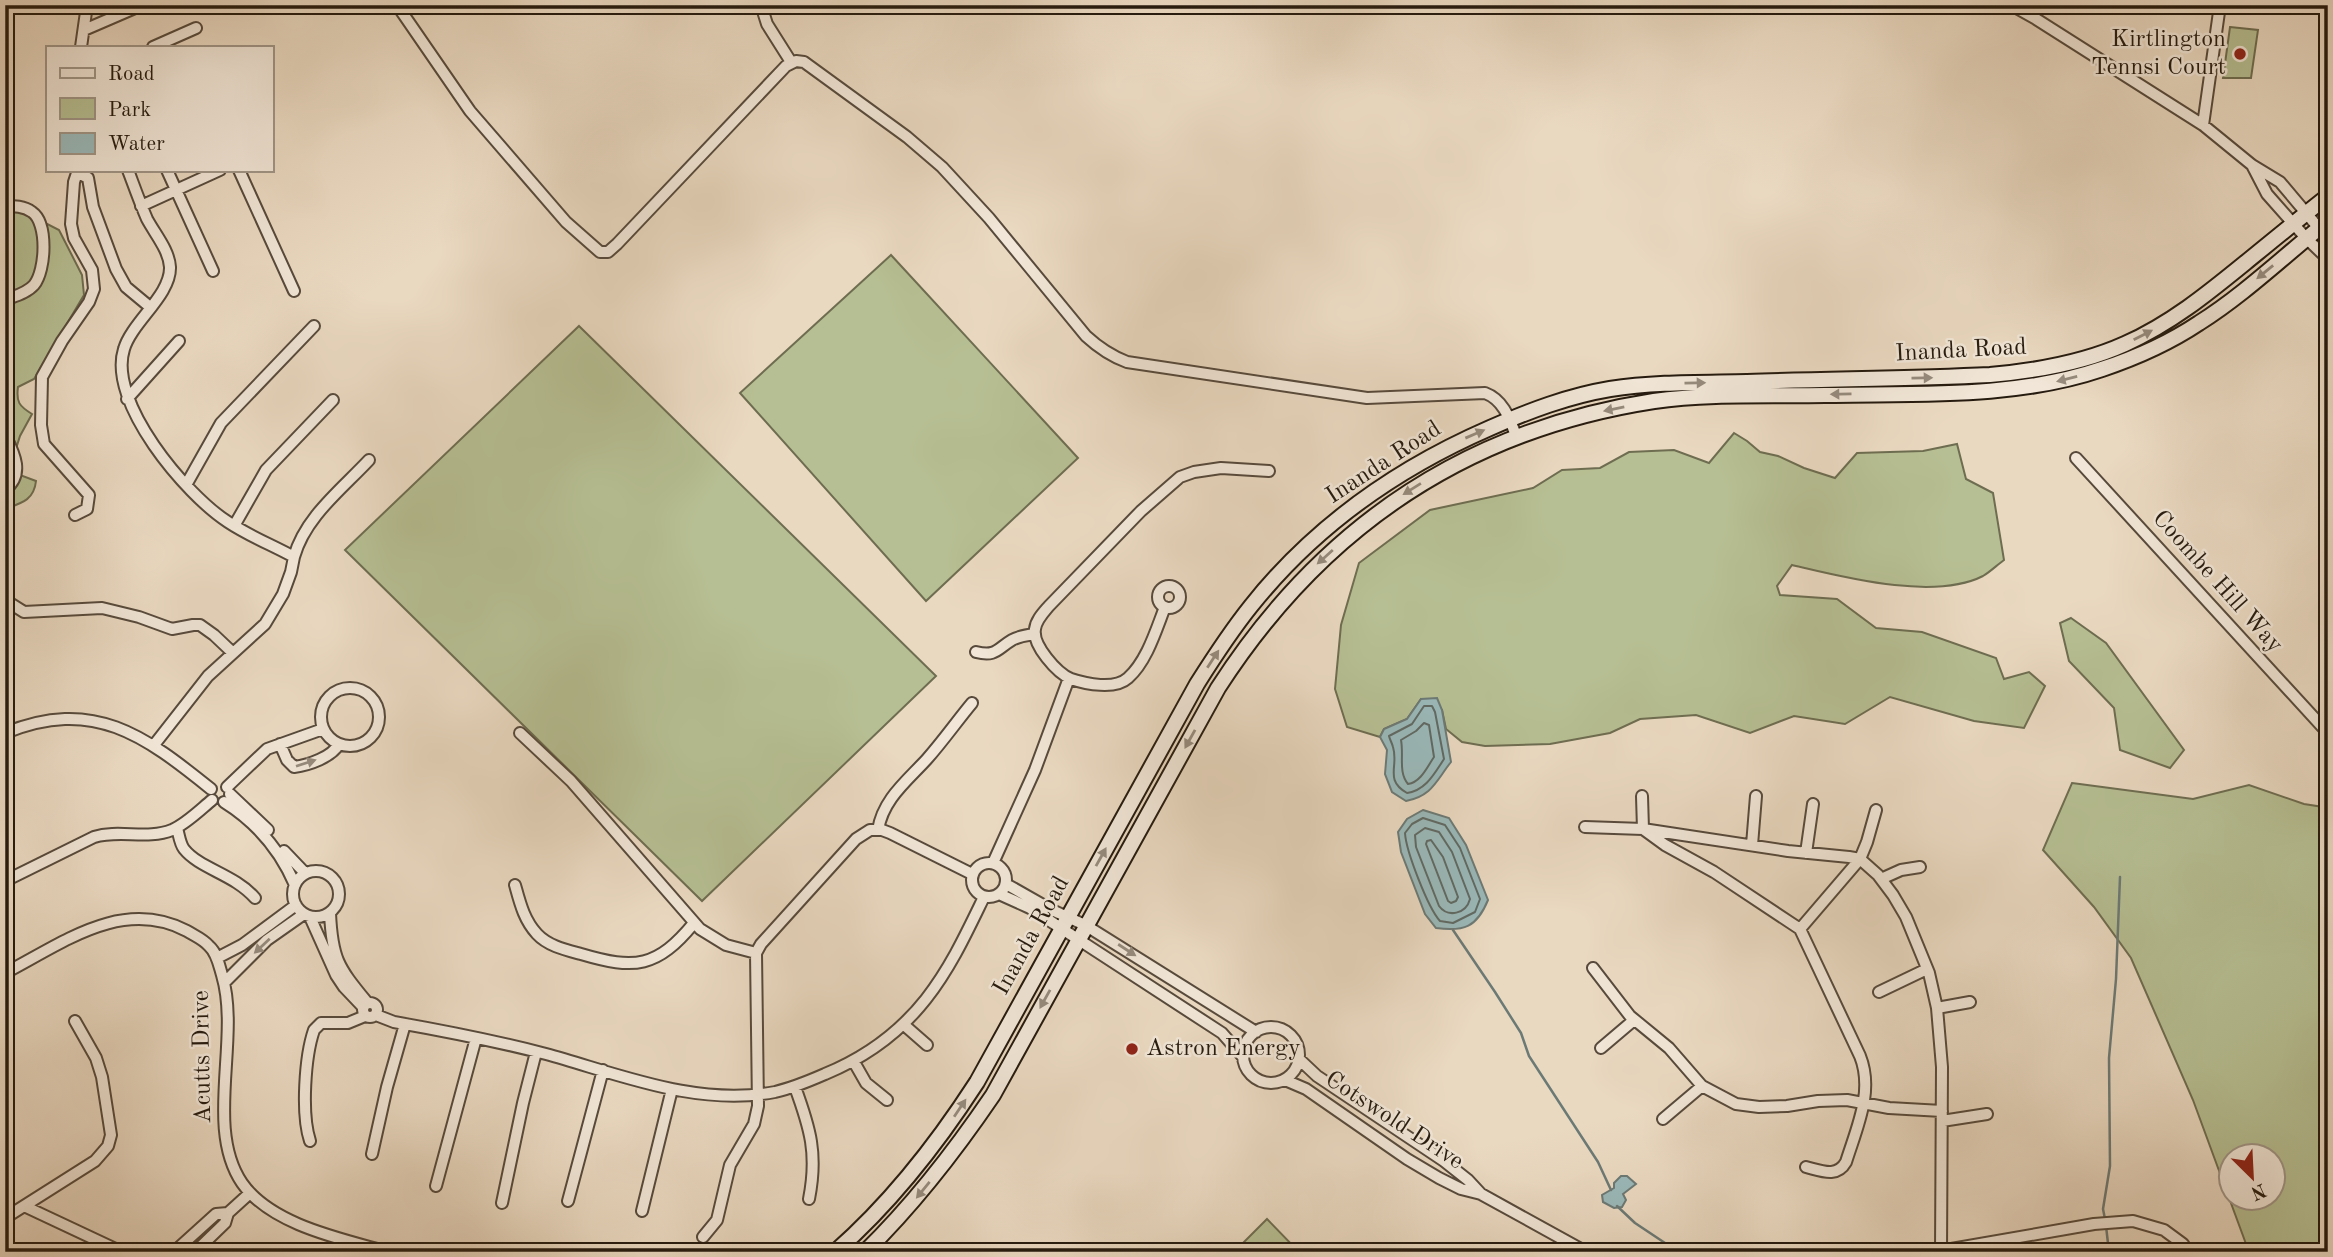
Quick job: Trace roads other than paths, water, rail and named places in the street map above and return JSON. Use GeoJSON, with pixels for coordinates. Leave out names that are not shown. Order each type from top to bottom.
{"type":"FeatureCollection","features":[{"type":"Feature","properties":{"kind":"main road","name":"Inanda Road"},"geometry":{"type":"LineString","coordinates":[[835,1252],[902,1184],[957,1113],[983,1071],[1197,684],[1224,643],[1263,592],[1310,543],[1383,485],[1436,453],[1509,419],[1574,397],[1644,385],[1990,376],[2074,362],[2126,344],[2181,313],[2206,296],[2328,196]]}},
{"type":"Feature","properties":{"kind":"main road","name":"Inanda Road"},"geometry":{"type":"LineString","coordinates":[[865,1252],[912,1203],[950,1157],[998,1086],[1218,688],[1250,641],[1285,598],[1330,553],[1398,497],[1469,457],[1558,422],[1656,401],[1971,391],[2061,381],[2133,358],[2183,333],[2221,307],[2306,238],[2324,229]]}},
{"type":"Feature","properties":{"kind":"street"},"geometry":{"type":"LineString","coordinates":[[82,46],[88,5]]}},
{"type":"Feature","properties":{"kind":"street"},"geometry":{"type":"LineString","coordinates":[[84,30],[142,5]]}},
{"type":"Feature","properties":{"kind":"street"},"geometry":{"type":"LineString","coordinates":[[397,5],[470,111],[566,222],[603,253],[617,244],[761,90],[791,62],[800,61],[809,64],[936,161],[989,218],[1086,336],[1114,357],[1127,362],[1367,398],[1485,393],[1498,400],[1517,438]]}},
{"type":"Feature","properties":{"kind":"street"},"geometry":{"type":"LineString","coordinates":[[761,5],[767,24],[791,62]]}},
{"type":"Feature","properties":{"kind":"street"},"geometry":{"type":"LineString","coordinates":[[2011,5],[2203,125],[2252,165],[2280,182],[2306,213],[2324,229]]}},
{"type":"Feature","properties":{"kind":"street"},"geometry":{"type":"LineString","coordinates":[[2203,125],[2220,5]]}},
{"type":"Feature","properties":{"kind":"street"},"geometry":{"type":"LineString","coordinates":[[155,46],[196,28]]}},
{"type":"Feature","properties":{"kind":"street"},"geometry":{"type":"LineString","coordinates":[[2252,165],[2267,194],[2328,259]]}},
{"type":"Feature","properties":{"kind":"street"},"geometry":{"type":"LineString","coordinates":[[75,515],[87,509],[89,498],[87,491],[43,441],[41,387],[45,372],[62,341],[84,312],[93,293],[92,270],[74,237],[71,224],[74,182],[78,172]]}},
{"type":"Feature","properties":{"kind":"street"},"geometry":{"type":"LineString","coordinates":[[80,172],[88,178],[99,226],[123,282],[150,307]]}},
{"type":"Feature","properties":{"kind":"street"},"geometry":{"type":"LineString","coordinates":[[129,172],[141,206],[170,264],[167,281],[129,337],[122,355],[121,372],[127,399],[143,429],[199,498],[234,526],[294,557]]}},
{"type":"Feature","properties":{"kind":"street"},"geometry":{"type":"LineString","coordinates":[[168,172],[213,271]]}},
{"type":"Feature","properties":{"kind":"street"},"geometry":{"type":"LineString","coordinates":[[141,206],[216,172]]}},
{"type":"Feature","properties":{"kind":"street"},"geometry":{"type":"LineString","coordinates":[[240,172],[294,291]]}},
{"type":"Feature","properties":{"kind":"street"},"geometry":{"type":"LineString","coordinates":[[5,206],[25,208],[35,214],[43,233],[43,249],[41,269],[35,284],[23,293],[5,300]]}},
{"type":"Feature","properties":{"kind":"street"},"geometry":{"type":"LineString","coordinates":[[186,485],[221,423],[314,326]]}},
{"type":"Feature","properties":{"kind":"street"},"geometry":{"type":"LineString","coordinates":[[127,399],[179,341]]}},
{"type":"Feature","properties":{"kind":"street"},"geometry":{"type":"LineString","coordinates":[[234,526],[266,470],[333,400]]}},
{"type":"Feature","properties":{"kind":"street"},"geometry":{"type":"LineString","coordinates":[[5,435],[14,453],[17,467],[14,481],[5,490]]}},
{"type":"Feature","properties":{"kind":"street","name":"Coombe Hill Way"},"geometry":{"type":"LineString","coordinates":[[2076,458],[2328,733]]}},
{"type":"Feature","properties":{"kind":"street"},"geometry":{"type":"LineString","coordinates":[[154,745],[202,683],[259,631],[276,608],[303,533],[369,460]]}},
{"type":"Feature","properties":{"kind":"street"},"geometry":{"type":"LineString","coordinates":[[1165,607],[1149,648],[1129,677],[1110,685],[1069,678],[1044,654],[1035,634],[1037,623],[1049,606],[1141,511],[1180,477],[1221,468],[1269,471]]}},
{"type":"Feature","properties":{"kind":"street"},"geometry":{"type":"LineString","coordinates":[[5,600],[24,612],[102,608],[172,629],[197,625],[215,635],[233,653]]}},
{"type":"Feature","properties":{"kind":"street"},"geometry":{"type":"LineString","coordinates":[[976,652],[993,653],[1014,639],[1035,634]]}},
{"type":"Feature","properties":{"kind":"street"},"geometry":{"type":"LineString","coordinates":[[993,863],[1044,750],[1069,678]]}},
{"type":"Feature","properties":{"kind":"street"},"geometry":{"type":"LineString","coordinates":[[353,688],[369,695],[378,709],[379,718],[374,734],[360,744],[339,744],[323,729],[321,712],[324,704],[336,691],[353,688]]}},
{"type":"Feature","properties":{"kind":"street"},"geometry":{"type":"LineString","coordinates":[[878,830],[880,816],[890,800],[928,758],[972,702]]}},
{"type":"Feature","properties":{"kind":"street"},"geometry":{"type":"LineString","coordinates":[[5,733],[48,720],[85,719],[110,725],[154,745],[219,804],[263,752],[323,729]]}},
{"type":"Feature","properties":{"kind":"street"},"geometry":{"type":"LineString","coordinates":[[520,733],[571,781],[694,923],[726,945],[756,953]]}},
{"type":"Feature","properties":{"kind":"street"},"geometry":{"type":"LineString","coordinates":[[280,744],[287,760],[294,767],[324,757],[339,744]]}},
{"type":"Feature","properties":{"kind":"street"},"geometry":{"type":"LineString","coordinates":[[5,881],[94,836],[158,834],[177,828],[211,795],[216,784],[259,819],[292,862],[305,873]]}},
{"type":"Feature","properties":{"kind":"street"},"geometry":{"type":"LineString","coordinates":[[227,794],[269,841],[286,865],[295,885]]}},
{"type":"Feature","properties":{"kind":"street"},"geometry":{"type":"LineString","coordinates":[[1642,796],[1643,829]]}},
{"type":"Feature","properties":{"kind":"street"},"geometry":{"type":"LineString","coordinates":[[1752,845],[1756,796]]}},
{"type":"Feature","properties":{"kind":"street"},"geometry":{"type":"LineString","coordinates":[[1807,853],[1812,804]]}},
{"type":"Feature","properties":{"kind":"street"},"geometry":{"type":"LineString","coordinates":[[1800,929],[1860,859],[1876,810]]}},
{"type":"Feature","properties":{"kind":"street"},"geometry":{"type":"LineString","coordinates":[[1586,827],[1690,834],[1860,859],[1881,879],[1906,917],[1927,969],[1937,1008],[1942,1056],[1939,1251],[2094,1224],[2133,1221],[2155,1226],[2172,1236],[2188,1252]]}},
{"type":"Feature","properties":{"kind":"street"},"geometry":{"type":"LineString","coordinates":[[177,828],[184,849],[196,859],[240,883],[255,898]]}},
{"type":"Feature","properties":{"kind":"street"},"geometry":{"type":"LineString","coordinates":[[1643,829],[1800,929],[1865,1068],[1865,1104],[1842,1168],[1832,1172],[1806,1167]]}},
{"type":"Feature","properties":{"kind":"street"},"geometry":{"type":"LineString","coordinates":[[703,1237],[717,1220],[730,1165],[755,1121],[758,1094],[756,953],[761,944],[852,842],[870,830],[902,838],[972,874]]}},
{"type":"Feature","properties":{"kind":"street"},"geometry":{"type":"LineString","coordinates":[[1682,855],[1690,834]]}},
{"type":"Feature","properties":{"kind":"street"},"geometry":{"type":"LineString","coordinates":[[1006,884],[999,894],[984,897],[974,890],[972,874],[982,864],[993,863],[1003,871],[1006,884],[1052,910],[1078,940],[1222,1033],[1243,1058],[1250,1074],[1258,1080],[1267,1083],[1285,1080],[1292,1075],[1300,1060],[1297,1042],[1283,1029],[1274,1027],[1256,1032],[1246,1043],[1243,1058]]}},
{"type":"Feature","properties":{"kind":"street"},"geometry":{"type":"LineString","coordinates":[[1881,879],[1901,870],[1920,867]]}},
{"type":"Feature","properties":{"kind":"street"},"geometry":{"type":"LineString","coordinates":[[217,958],[303,912],[323,916],[330,913],[340,892],[334,878],[320,870],[305,873],[295,885],[293,899],[303,912],[344,987],[368,1010],[405,1024],[536,1052],[673,1089],[699,1093],[758,1094],[794,1087],[854,1062],[903,1024],[947,969],[984,897]]}},
{"type":"Feature","properties":{"kind":"street"},"geometry":{"type":"LineString","coordinates":[[515,885],[524,915],[540,937],[553,945],[608,961],[632,965],[649,961],[676,943],[694,923]]}},
{"type":"Feature","properties":{"kind":"street"},"geometry":{"type":"LineString","coordinates":[[999,894],[1065,922],[1086,925],[1256,1032]]}},
{"type":"Feature","properties":{"kind":"street"},"geometry":{"type":"LineString","coordinates":[[224,983],[267,940],[303,912]]}},
{"type":"Feature","properties":{"kind":"street"},"geometry":{"type":"LineString","coordinates":[[330,913],[334,953],[368,1010]]}},
{"type":"Feature","properties":{"kind":"street","name":"Acutts Drive"},"geometry":{"type":"LineString","coordinates":[[5,973],[94,928],[129,918],[155,919],[181,928],[203,941],[211,947],[217,958],[224,983],[228,1019],[226,1137],[242,1184],[267,1208],[290,1220],[388,1252]]}},
{"type":"Feature","properties":{"kind":"street"},"geometry":{"type":"LineString","coordinates":[[1593,968],[1634,1020],[1669,1048],[1702,1086],[1736,1104],[1787,1106],[1847,1100],[1942,1116],[1987,1114]]}},
{"type":"Feature","properties":{"kind":"street"},"geometry":{"type":"LineString","coordinates":[[1879,992],[1927,969]]}},
{"type":"Feature","properties":{"kind":"street"},"geometry":{"type":"LineString","coordinates":[[1937,1008],[1970,1002]]}},
{"type":"Feature","properties":{"kind":"street"},"geometry":{"type":"LineString","coordinates":[[310,1141],[304,1120],[312,1033],[321,1023],[348,1023],[368,1010]]}},
{"type":"Feature","properties":{"kind":"street"},"geometry":{"type":"LineString","coordinates":[[1601,1048],[1634,1020]]}},
{"type":"Feature","properties":{"kind":"street"},"geometry":{"type":"LineString","coordinates":[[5,1218],[95,1161],[108,1146],[111,1135],[102,1077],[96,1058],[75,1021]]}},
{"type":"Feature","properties":{"kind":"street"},"geometry":{"type":"LineString","coordinates":[[372,1154],[405,1024]]}},
{"type":"Feature","properties":{"kind":"street"},"geometry":{"type":"LineString","coordinates":[[903,1024],[927,1045]]}},
{"type":"Feature","properties":{"kind":"street"},"geometry":{"type":"LineString","coordinates":[[436,1186],[476,1038]]}},
{"type":"Feature","properties":{"kind":"street"},"geometry":{"type":"LineString","coordinates":[[502,1203],[536,1052]]}},
{"type":"Feature","properties":{"kind":"street","name":"Cotswold Drive"},"geometry":{"type":"LineString","coordinates":[[1300,1060],[1317,1076],[1448,1164],[1481,1194]]}},
{"type":"Feature","properties":{"kind":"street"},"geometry":{"type":"LineString","coordinates":[[854,1062],[866,1083],[887,1100]]}},
{"type":"Feature","properties":{"kind":"street"},"geometry":{"type":"LineString","coordinates":[[568,1201],[603,1070]]}},
{"type":"Feature","properties":{"kind":"street","name":"Cotswold Drive"},"geometry":{"type":"LineString","coordinates":[[1285,1080],[1306,1089],[1439,1178],[1461,1189],[1481,1194],[1586,1252]]}},
{"type":"Feature","properties":{"kind":"street"},"geometry":{"type":"LineString","coordinates":[[1663,1119],[1702,1086]]}},
{"type":"Feature","properties":{"kind":"street"},"geometry":{"type":"LineString","coordinates":[[794,1087],[809,1126],[814,1164],[809,1199]]}},
{"type":"Feature","properties":{"kind":"street"},"geometry":{"type":"LineString","coordinates":[[642,1211],[673,1089]]}},
{"type":"Feature","properties":{"kind":"street"},"geometry":{"type":"LineString","coordinates":[[1381,1141],[1391,1126]]}},
{"type":"Feature","properties":{"kind":"street"},"geometry":{"type":"LineString","coordinates":[[1439,1178],[1448,1164]]}},
{"type":"Feature","properties":{"kind":"street"},"geometry":{"type":"LineString","coordinates":[[195,1252],[225,1223],[228,1213],[250,1193]]}},
{"type":"Feature","properties":{"kind":"street"},"geometry":{"type":"LineString","coordinates":[[24,1206],[122,1252]]}},
{"type":"Feature","properties":{"kind":"street"},"geometry":{"type":"LineString","coordinates":[[174,1252],[216,1214],[228,1213]]}},
{"type":"Feature","properties":{"kind":"water"},"geometry":{"type":"Polygon","coordinates":[[[1437,698],[1442,710],[1451,762],[1428,791],[1406,801],[1392,792],[1385,774],[1387,750],[1380,737],[1384,729],[1407,719],[1421,699],[1437,698]]]}},
{"type":"Feature","properties":{"kind":"water"},"geometry":{"type":"Polygon","coordinates":[[[1423,810],[1449,818],[1466,845],[1488,900],[1479,916],[1468,926],[1454,929],[1436,928],[1425,914],[1401,852],[1398,832],[1407,819],[1423,810]]]}},
{"type":"Feature","properties":{"kind":"water"},"geometry":{"type":"Polygon","coordinates":[[[1621,1176],[1627,1176],[1636,1184],[1623,1194],[1626,1200],[1622,1207],[1614,1208],[1603,1202],[1602,1195],[1614,1188],[1614,1183],[1621,1176]]]}},
{"type":"Feature","properties":{"kind":"waterway"},"geometry":{"type":"LineString","coordinates":[[2105,1219],[2103,1209],[2110,1166],[2109,1058],[2116,979],[2120,877]]}},
{"type":"Feature","properties":{"kind":"waterway"},"geometry":{"type":"LineString","coordinates":[[1453,930],[1521,1033],[1529,1056],[1598,1162],[1611,1190]]}},
{"type":"Feature","properties":{"kind":"waterway"},"geometry":{"type":"LineString","coordinates":[[1617,1206],[1674,1252]]}},
{"type":"Feature","properties":{"kind":"waterway"},"geometry":{"type":"LineString","coordinates":[[2106,1226],[2109,1252]]}},
{"type":"Feature","properties":{"kind":"place","name":"Kirtlington Tennsi Court"},"geometry":{"type":"Point","coordinates":[2240,54]}},
{"type":"Feature","properties":{"kind":"place","name":"Astron Energy"},"geometry":{"type":"Point","coordinates":[1132,1049]}}]}
